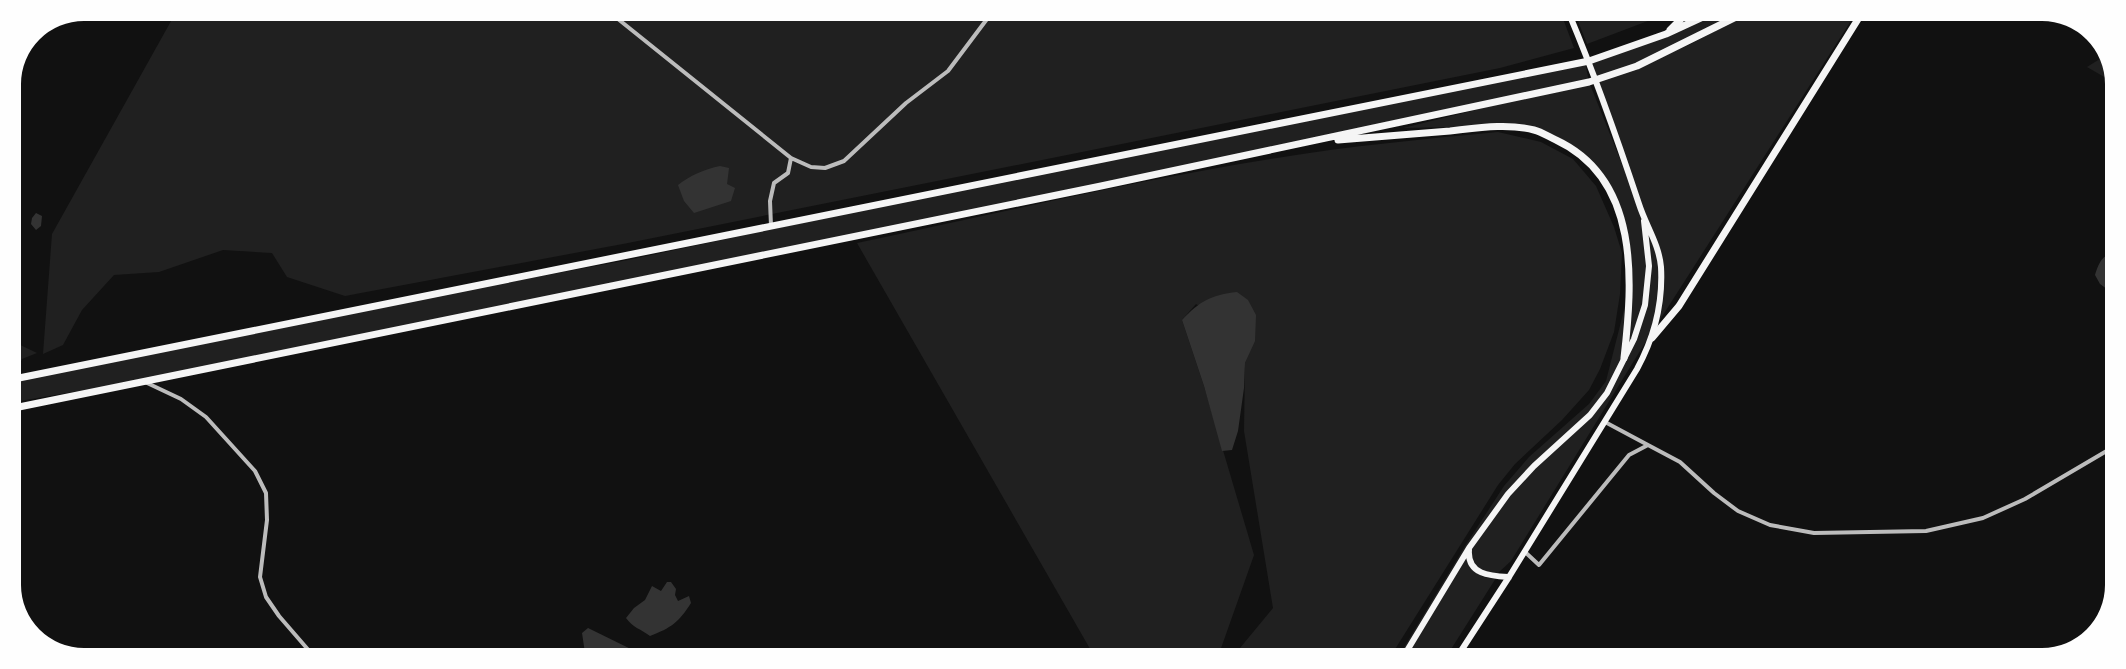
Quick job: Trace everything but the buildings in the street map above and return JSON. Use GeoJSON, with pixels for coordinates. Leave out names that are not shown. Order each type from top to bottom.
{"type":"FeatureCollection","features":[{"type":"Feature","properties":{"kind":"highway"},"geometry":{"type":"LineString","coordinates":[[1666,34],[1679,21]]}},
{"type":"Feature","properties":{"kind":"highway"},"geometry":{"type":"LineString","coordinates":[[21,378],[1589,61],[1666,34],[1694,21]]}},
{"type":"Feature","properties":{"kind":"highway"},"geometry":{"type":"LineString","coordinates":[[21,407],[1310,143],[1589,82],[1637,66],[1728,21]]}},
{"type":"Feature","properties":{"kind":"highway"},"geometry":{"type":"LineString","coordinates":[[1652,338],[1679,306],[1857,21]]}},
{"type":"Feature","properties":{"kind":"highway"},"geometry":{"type":"LineString","coordinates":[[1310,143],[1500,126],[1534,130],[1572,149],[1594,168],[1607,185],[1618,210],[1625,232],[1629,279],[1624,358]]}},
{"type":"Feature","properties":{"kind":"main road"},"geometry":{"type":"LineString","coordinates":[[1463,648],[1509,577],[1605,422],[1637,369],[1652,338],[1661,285],[1661,266],[1657,248],[1643,216],[1604,100],[1572,21]]}},
{"type":"Feature","properties":{"kind":"main road"},"geometry":{"type":"LineString","coordinates":[[1409,648],[1469,548],[1500,505],[1522,478],[1590,415],[1607,393],[1640,323],[1647,286],[1648,259],[1643,216]]}},
{"type":"Feature","properties":{"kind":"main road"},"geometry":{"type":"LineString","coordinates":[[1469,548],[1471,562],[1479,572],[1490,576],[1509,577]]}},
{"type":"Feature","properties":{"kind":"street"},"geometry":{"type":"LineString","coordinates":[[620,21],[791,158],[811,167],[825,168],[844,161],[906,103],[948,71],[986,21]]}},
{"type":"Feature","properties":{"kind":"street"},"geometry":{"type":"LineString","coordinates":[[771,226],[770,201],[774,184],[788,173],[791,158]]}},
{"type":"Feature","properties":{"kind":"street"},"geometry":{"type":"LineString","coordinates":[[145,382],[181,399],[206,417],[254,471],[266,493],[267,520],[260,577],[266,597],[279,616],[307,648]]}},
{"type":"Feature","properties":{"kind":"street"},"geometry":{"type":"LineString","coordinates":[[1605,422],[1680,462],[1714,493],[1738,511],[1770,525],[1814,533],[1926,532],[1983,518],[2025,499],[2105,452]]}},
{"type":"Feature","properties":{"kind":"street"},"geometry":{"type":"LineString","coordinates":[[1524,552],[1539,565],[1629,455],[1648,445]]}},
{"type":"Feature","properties":{"kind":"shaded area"},"geometry":{"type":"Polygon","coordinates":[[[171,21],[1564,21],[1574,48],[1500,68],[628,243],[345,296],[287,277],[272,253],[223,250],[159,272],[114,275],[82,310],[63,345],[43,354],[52,234],[171,21]]]}},
{"type":"Feature","properties":{"kind":"shaded area"},"geometry":{"type":"Polygon","coordinates":[[[1578,21],[1648,21],[1587,44],[1578,21]]]}},
{"type":"Feature","properties":{"kind":"shaded area"},"geometry":{"type":"Polygon","coordinates":[[[1691,21],[1728,21],[1646,63],[1689,45],[1734,21],[1851,21],[1640,351],[1511,561],[1498,573],[1488,576],[1469,563],[1477,573],[1483,577],[1496,578],[1452,648],[1404,648],[1465,546],[1504,486],[1529,457],[1589,404],[1606,381],[1627,298],[1627,251],[1615,198],[1584,156],[1561,139],[1534,130],[1500,126],[1403,128],[1569,87],[220,367],[21,401],[21,378],[342,313],[628,260],[1028,175],[1585,62],[1589,82],[1626,174],[1592,81],[1589,61],[1691,21]]]}},
{"type":"Feature","properties":{"kind":"shaded area"},"geometry":{"type":"Polygon","coordinates":[[[2100,59],[2105,77],[2087,67],[2100,59]]]}},
{"type":"Feature","properties":{"kind":"shaded area"},"geometry":{"type":"Polygon","coordinates":[[[1498,132],[1541,142],[1573,159],[1596,186],[1614,227],[1622,253],[1620,294],[1614,332],[1600,369],[1589,390],[1562,420],[1515,464],[1498,485],[1396,648],[1240,648],[1273,608],[1244,431],[1245,363],[1254,341],[1196,304],[1182,320],[1204,386],[1254,555],[1221,648],[1090,648],[857,243],[1171,176],[1304,154],[1415,140],[1498,132]]]}},
{"type":"Feature","properties":{"kind":"shaded area"},"geometry":{"type":"Polygon","coordinates":[[[720,166],[729,168],[727,184],[735,188],[731,201],[694,213],[684,201],[678,185],[698,173],[720,166]]]}},
{"type":"Feature","properties":{"kind":"shaded area"},"geometry":{"type":"Polygon","coordinates":[[[36,213],[42,216],[41,226],[36,230],[31,224],[32,218],[36,213]]]}},
{"type":"Feature","properties":{"kind":"shaded area"},"geometry":{"type":"Polygon","coordinates":[[[2105,257],[2105,288],[2100,284],[2095,275],[2100,262],[2105,257]]]}},
{"type":"Feature","properties":{"kind":"shaded area"},"geometry":{"type":"Polygon","coordinates":[[[1237,292],[1248,300],[1256,315],[1255,341],[1245,363],[1244,388],[1238,431],[1232,450],[1222,451],[1204,386],[1182,320],[1206,300],[1220,295],[1237,292]]]}},
{"type":"Feature","properties":{"kind":"shaded area"},"geometry":{"type":"Polygon","coordinates":[[[21,345],[37,353],[22,359],[21,361],[21,345]]]}},
{"type":"Feature","properties":{"kind":"shaded area"},"geometry":{"type":"Polygon","coordinates":[[[667,582],[671,582],[676,589],[675,595],[678,601],[689,596],[691,603],[674,624],[650,636],[634,626],[626,618],[634,608],[645,600],[652,586],[661,591],[667,582]]]}},
{"type":"Feature","properties":{"kind":"shaded area"},"geometry":{"type":"Polygon","coordinates":[[[588,628],[629,648],[584,648],[582,633],[588,628]]]}}]}
